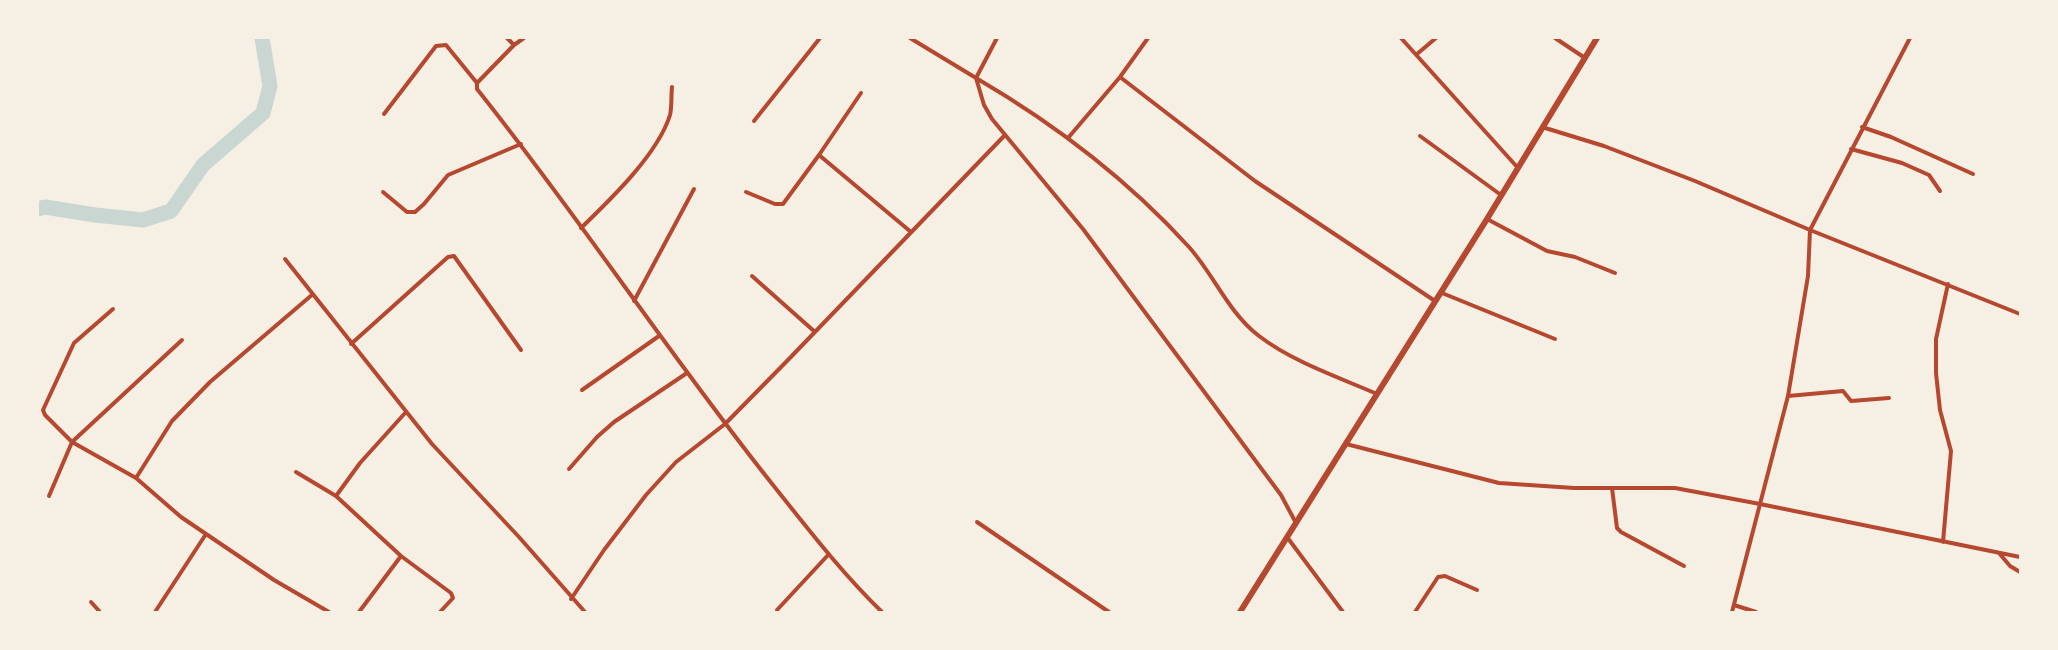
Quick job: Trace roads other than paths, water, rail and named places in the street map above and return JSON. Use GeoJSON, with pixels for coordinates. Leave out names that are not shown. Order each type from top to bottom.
{"type":"FeatureCollection","features":[{"type":"Feature","properties":{"kind":"main road"},"geometry":{"type":"LineString","coordinates":[[1240,612],[1598,38]]}},
{"type":"Feature","properties":{"kind":"street"},"geometry":{"type":"LineString","coordinates":[[507,38],[514,45]]}},
{"type":"Feature","properties":{"kind":"street"},"geometry":{"type":"LineString","coordinates":[[477,83],[514,45],[524,38]]}},
{"type":"Feature","properties":{"kind":"street"},"geometry":{"type":"LineString","coordinates":[[754,121],[820,38]]}},
{"type":"Feature","properties":{"kind":"street"},"geometry":{"type":"LineString","coordinates":[[910,38],[976,78],[1090,155],[1190,248],[1226,302],[1259,336],[1298,359],[1377,394]]}},
{"type":"Feature","properties":{"kind":"street"},"geometry":{"type":"LineString","coordinates":[[997,38],[976,78],[984,105],[1005,135],[1083,229],[1281,495],[1296,523]]}},
{"type":"Feature","properties":{"kind":"street"},"geometry":{"type":"LineString","coordinates":[[1068,138],[1120,77],[1148,38]]}},
{"type":"Feature","properties":{"kind":"street"},"geometry":{"type":"LineString","coordinates":[[1401,38],[1518,168]]}},
{"type":"Feature","properties":{"kind":"street"},"geometry":{"type":"LineString","coordinates":[[1417,54],[1436,38]]}},
{"type":"Feature","properties":{"kind":"street"},"geometry":{"type":"LineString","coordinates":[[1555,38],[1584,58]]}},
{"type":"Feature","properties":{"kind":"street"},"geometry":{"type":"LineString","coordinates":[[1732,612],[1788,396],[1808,276],[1810,230],[1910,38]]}},
{"type":"Feature","properties":{"kind":"street"},"geometry":{"type":"LineString","coordinates":[[384,114],[436,46],[446,45],[477,83],[477,89],[521,144],[724,424],[849,580],[882,612]]}},
{"type":"Feature","properties":{"kind":"street"},"geometry":{"type":"LineString","coordinates":[[1120,77],[1255,181],[1435,301]]}},
{"type":"Feature","properties":{"kind":"street"},"geometry":{"type":"LineString","coordinates":[[581,228],[615,195],[654,146],[669,115],[672,87]]}},
{"type":"Feature","properties":{"kind":"street"},"geometry":{"type":"LineString","coordinates":[[746,192],[775,204],[783,204],[861,93]]}},
{"type":"Feature","properties":{"kind":"street"},"geometry":{"type":"LineString","coordinates":[[1542,127],[1604,146],[1685,177],[2020,314]]}},
{"type":"Feature","properties":{"kind":"street"},"geometry":{"type":"LineString","coordinates":[[1862,128],[1891,137],[1973,174]]}},
{"type":"Feature","properties":{"kind":"street"},"geometry":{"type":"LineString","coordinates":[[571,599],[604,550],[646,495],[676,462],[724,424],[1005,135]]}},
{"type":"Feature","properties":{"kind":"street"},"geometry":{"type":"LineString","coordinates":[[1420,136],[1501,195]]}},
{"type":"Feature","properties":{"kind":"street"},"geometry":{"type":"LineString","coordinates":[[383,192],[407,212],[415,212],[448,175],[521,144]]}},
{"type":"Feature","properties":{"kind":"street"},"geometry":{"type":"LineString","coordinates":[[1851,149],[1902,163],[1929,175],[1940,191]]}},
{"type":"Feature","properties":{"kind":"street"},"geometry":{"type":"LineString","coordinates":[[819,155],[911,232]]}},
{"type":"Feature","properties":{"kind":"street"},"geometry":{"type":"LineString","coordinates":[[634,301],[694,189]]}},
{"type":"Feature","properties":{"kind":"street"},"geometry":{"type":"LineString","coordinates":[[1487,219],[1547,251],[1575,256],[1615,273]]}},
{"type":"Feature","properties":{"kind":"street"},"geometry":{"type":"LineString","coordinates":[[351,344],[448,257],[454,256],[521,350]]}},
{"type":"Feature","properties":{"kind":"street"},"geometry":{"type":"LineString","coordinates":[[285,259],[432,444],[585,612]]}},
{"type":"Feature","properties":{"kind":"street"},"geometry":{"type":"LineString","coordinates":[[752,276],[815,332]]}},
{"type":"Feature","properties":{"kind":"street"},"geometry":{"type":"LineString","coordinates":[[1943,542],[1951,451],[1940,410],[1936,373],[1936,339],[1948,284]]}},
{"type":"Feature","properties":{"kind":"street"},"geometry":{"type":"LineString","coordinates":[[1441,292],[1555,339]]}},
{"type":"Feature","properties":{"kind":"street"},"geometry":{"type":"LineString","coordinates":[[136,478],[172,421],[210,382],[313,294]]}},
{"type":"Feature","properties":{"kind":"street"},"geometry":{"type":"LineString","coordinates":[[113,309],[74,343],[43,410],[45,415],[72,442],[136,478],[181,517],[274,580],[328,612]]}},
{"type":"Feature","properties":{"kind":"street"},"geometry":{"type":"LineString","coordinates":[[582,390],[658,336]]}},
{"type":"Feature","properties":{"kind":"street"},"geometry":{"type":"LineString","coordinates":[[49,496],[72,442],[182,340]]}},
{"type":"Feature","properties":{"kind":"street"},"geometry":{"type":"LineString","coordinates":[[569,469],[597,437],[614,423],[687,373]]}},
{"type":"Feature","properties":{"kind":"street"},"geometry":{"type":"LineString","coordinates":[[1788,396],[1843,391],[1851,401],[1889,398]]}},
{"type":"Feature","properties":{"kind":"street"},"geometry":{"type":"LineString","coordinates":[[336,496],[360,463],[406,412]]}},
{"type":"Feature","properties":{"kind":"street"},"geometry":{"type":"LineString","coordinates":[[1346,444],[1498,483],[1536,487],[1675,488],[2020,557]]}},
{"type":"Feature","properties":{"kind":"street"},"geometry":{"type":"LineString","coordinates":[[296,472],[336,496],[401,556],[451,593],[453,598],[440,612]]}},
{"type":"Feature","properties":{"kind":"street"},"geometry":{"type":"LineString","coordinates":[[1612,488],[1617,528],[1684,566]]}},
{"type":"Feature","properties":{"kind":"street"},"geometry":{"type":"LineString","coordinates":[[977,522],[1108,612]]}},
{"type":"Feature","properties":{"kind":"street"},"geometry":{"type":"LineString","coordinates":[[155,612],[206,534]]}},
{"type":"Feature","properties":{"kind":"street"},"geometry":{"type":"LineString","coordinates":[[1287,537],[1343,612]]}},
{"type":"Feature","properties":{"kind":"street"},"geometry":{"type":"LineString","coordinates":[[1999,553],[2010,566],[2020,572]]}},
{"type":"Feature","properties":{"kind":"street"},"geometry":{"type":"LineString","coordinates":[[777,610],[829,554]]}},
{"type":"Feature","properties":{"kind":"street"},"geometry":{"type":"LineString","coordinates":[[359,612],[401,556]]}},
{"type":"Feature","properties":{"kind":"street"},"geometry":{"type":"LineString","coordinates":[[1415,612],[1438,577],[1445,576],[1477,590]]}},
{"type":"Feature","properties":{"kind":"street"},"geometry":{"type":"LineString","coordinates":[[91,602],[100,612]]}},
{"type":"Feature","properties":{"kind":"street"},"geometry":{"type":"LineString","coordinates":[[1734,605],[1756,612]]}},
{"type":"Feature","properties":{"kind":"waterway"},"geometry":{"type":"LineString","coordinates":[[38,209],[45,207],[143,220],[171,211],[203,165],[263,113],[270,86],[262,38]]}}]}
